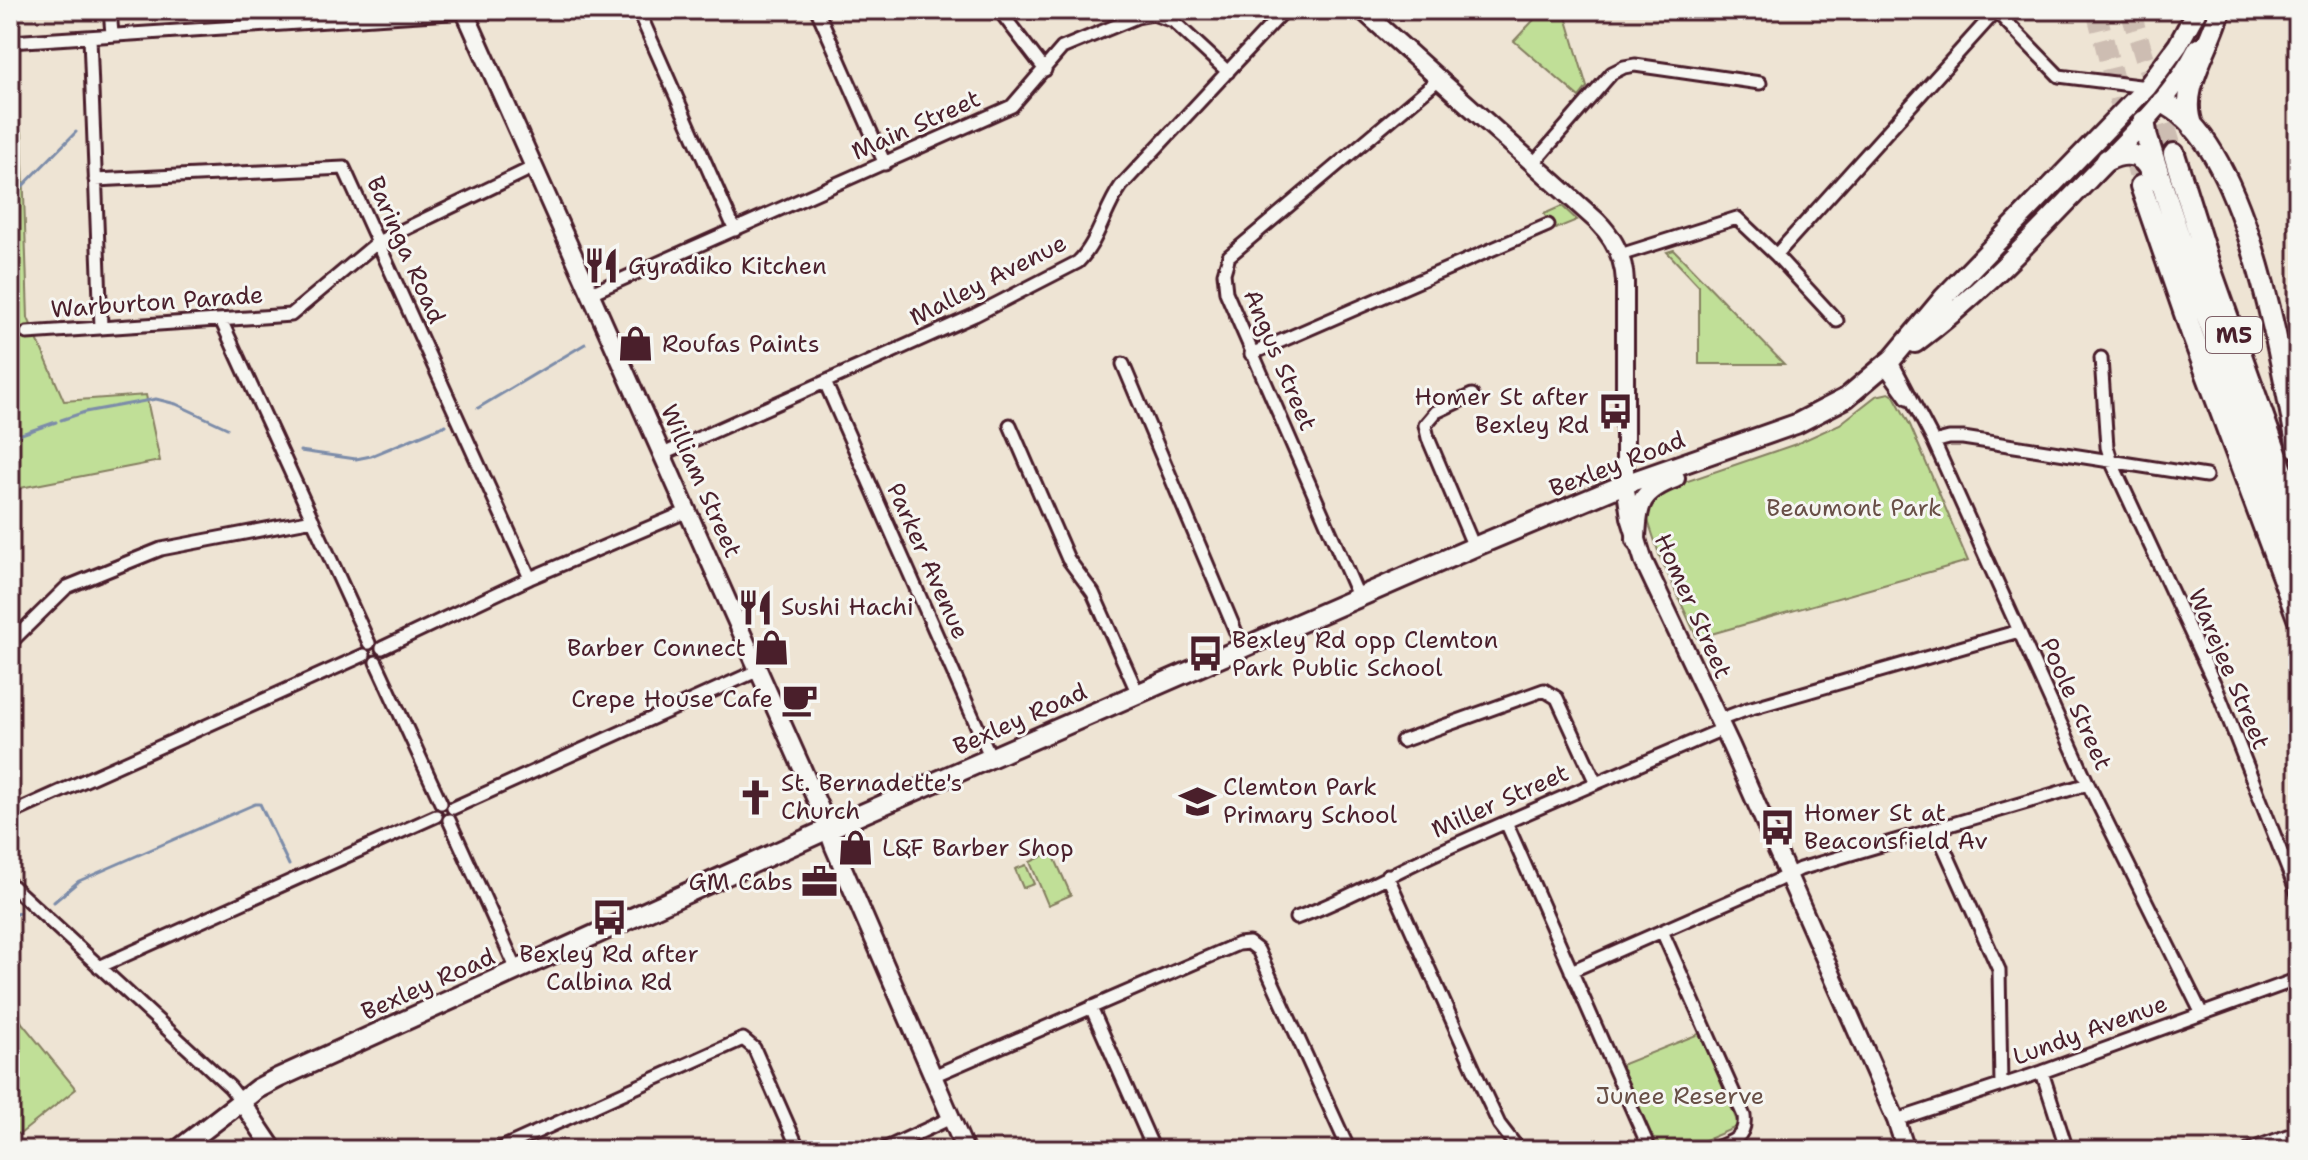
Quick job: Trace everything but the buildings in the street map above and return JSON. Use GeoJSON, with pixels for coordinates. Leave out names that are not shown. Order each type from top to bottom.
{"type":"FeatureCollection","features":[{"type":"Feature","properties":{"kind":"highway"},"geometry":{"type":"LineString","coordinates":[[2194,129],[2188,114],[2188,98],[2215,16]]}},
{"type":"Feature","properties":{"kind":"highway"},"geometry":{"type":"LineString","coordinates":[[2298,448],[2275,335],[2246,229],[2218,165],[2194,129],[2179,113],[2144,104],[2167,202],[2298,566]]}},
{"type":"Feature","properties":{"kind":"highway"},"geometry":{"type":"LineString","coordinates":[[2107,160],[2122,154],[2139,157],[2150,169],[2157,190],[2167,202]]}},
{"type":"Feature","properties":{"kind":"highway","name":"M5"},"geometry":{"type":"LineString","coordinates":[[2174,154],[2210,268],[2298,515]]}},
{"type":"Feature","properties":{"kind":"highway","name":"M5"},"geometry":{"type":"LineString","coordinates":[[2141,186],[2192,334],[2298,618]]}},
{"type":"Feature","properties":{"kind":"main road","name":"Bexley Road"},"geometry":{"type":"LineString","coordinates":[[178,1150],[241,1101],[278,1078],[827,829],[1474,547],[1625,484],[1822,412],[1846,398],[1971,296],[2107,160],[2144,104],[2197,10]]}},
{"type":"Feature","properties":{"kind":"main road","name":"Bexley Road"},"geometry":{"type":"LineString","coordinates":[[1889,361],[1944,297],[2191,62],[2215,16]]}},
{"type":"Feature","properties":{"kind":"main road"},"geometry":{"type":"LineString","coordinates":[[1636,540],[1639,510],[1647,493],[1694,469],[1710,454]]}},
{"type":"Feature","properties":{"kind":"street"},"geometry":{"type":"LineString","coordinates":[[110,10],[112,34]]}},
{"type":"Feature","properties":{"kind":"street"},"geometry":{"type":"LineString","coordinates":[[638,10],[735,230]]}},
{"type":"Feature","properties":{"kind":"street"},"geometry":{"type":"LineString","coordinates":[[817,10],[885,164]]}},
{"type":"Feature","properties":{"kind":"street"},"geometry":{"type":"LineString","coordinates":[[999,10],[1045,70]]}},
{"type":"Feature","properties":{"kind":"street","name":"Malley Avenue"},"geometry":{"type":"LineString","coordinates":[[663,454],[975,315],[1078,262],[1091,249],[1108,204],[1121,186],[1285,10]]}},
{"type":"Feature","properties":{"kind":"street","name":"Homer Street"},"geometry":{"type":"LineString","coordinates":[[1362,10],[1604,227],[1620,255],[1625,282],[1625,484],[1636,540],[1788,875],[1896,1120],[1906,1150]]}},
{"type":"Feature","properties":{"kind":"street"},"geometry":{"type":"LineString","coordinates":[[10,42],[465,11]]}},
{"type":"Feature","properties":{"kind":"street","name":"William Street"},"geometry":{"type":"LineString","coordinates":[[465,11],[759,670],[965,1150]]}},
{"type":"Feature","properties":{"kind":"street"},"geometry":{"type":"LineString","coordinates":[[1776,255],[1996,11],[2059,76],[2144,104]]}},
{"type":"Feature","properties":{"kind":"street","name":"Main Street"},"geometry":{"type":"LineString","coordinates":[[591,293],[1012,106],[1062,48],[1137,17],[1153,14],[1173,21],[1228,72]]}},
{"type":"Feature","properties":{"kind":"street"},"geometry":{"type":"LineString","coordinates":[[90,37],[101,327]]}},
{"type":"Feature","properties":{"kind":"street"},"geometry":{"type":"LineString","coordinates":[[1533,164],[1615,71],[1624,67],[1635,65],[1760,83]]}},
{"type":"Feature","properties":{"kind":"street","name":"Angus Street"},"geometry":{"type":"LineString","coordinates":[[1359,598],[1251,354],[1226,292],[1224,273],[1229,256],[1439,79]]}},
{"type":"Feature","properties":{"kind":"street","name":"Warburton Parade"},"geometry":{"type":"LineString","coordinates":[[27,333],[291,315],[378,242],[534,167]]}},
{"type":"Feature","properties":{"kind":"street","name":"Baringa Road"},"geometry":{"type":"LineString","coordinates":[[95,180],[344,168],[530,578]]}},
{"type":"Feature","properties":{"kind":"street"},"geometry":{"type":"LineString","coordinates":[[1620,255],[1737,218],[1837,321]]}},
{"type":"Feature","properties":{"kind":"street"},"geometry":{"type":"LineString","coordinates":[[1251,354],[1548,225]]}},
{"type":"Feature","properties":{"kind":"street"},"geometry":{"type":"LineString","coordinates":[[221,320],[369,643]]}},
{"type":"Feature","properties":{"kind":"street","name":"Warejee Street"},"geometry":{"type":"LineString","coordinates":[[2101,358],[2107,447],[2112,463],[2216,687],[2298,895]]}},
{"type":"Feature","properties":{"kind":"street","name":"Poole Street"},"geometry":{"type":"LineString","coordinates":[[1889,361],[1903,379],[1934,442],[2088,784],[2201,1012]]}},
{"type":"Feature","properties":{"kind":"street"},"geometry":{"type":"LineString","coordinates":[[1123,364],[1243,649]]}},
{"type":"Feature","properties":{"kind":"street","name":"Parker Avenue"},"geometry":{"type":"LineString","coordinates":[[825,382],[991,758]]}},
{"type":"Feature","properties":{"kind":"street"},"geometry":{"type":"LineString","coordinates":[[1472,395],[1436,412],[1425,425],[1474,547]]}},
{"type":"Feature","properties":{"kind":"street"},"geometry":{"type":"LineString","coordinates":[[1010,425],[1068,559],[1093,593],[1138,694]]}},
{"type":"Feature","properties":{"kind":"street"},"geometry":{"type":"LineString","coordinates":[[1934,442],[1963,438],[2206,476]]}},
{"type":"Feature","properties":{"kind":"street"},"geometry":{"type":"LineString","coordinates":[[382,648],[530,578],[688,511]]}},
{"type":"Feature","properties":{"kind":"street"},"geometry":{"type":"LineString","coordinates":[[10,643],[67,587],[161,549],[313,520]]}},
{"type":"Feature","properties":{"kind":"street","name":"Miller Street"},"geometry":{"type":"LineString","coordinates":[[1296,918],[1333,905],[1387,875],[1596,783],[1748,709],[2019,631]]}},
{"type":"Feature","properties":{"kind":"street"},"geometry":{"type":"LineString","coordinates":[[375,642],[382,648],[383,655],[376,662],[364,655],[369,643],[375,642]]}},
{"type":"Feature","properties":{"kind":"street"},"geometry":{"type":"LineString","coordinates":[[10,814],[364,655]]}},
{"type":"Feature","properties":{"kind":"street"},"geometry":{"type":"LineString","coordinates":[[376,662],[441,803]]}},
{"type":"Feature","properties":{"kind":"street"},"geometry":{"type":"LineString","coordinates":[[453,808],[759,670]]}},
{"type":"Feature","properties":{"kind":"street"},"geometry":{"type":"LineString","coordinates":[[1402,741],[1544,690],[1557,698],[1596,783]]}},
{"type":"Feature","properties":{"kind":"street"},"geometry":{"type":"LineString","coordinates":[[1571,971],[1800,869],[2088,784]]}},
{"type":"Feature","properties":{"kind":"street"},"geometry":{"type":"LineString","coordinates":[[447,802],[453,808],[454,814],[449,820],[441,821],[436,816],[435,809],[441,803],[447,802]]}},
{"type":"Feature","properties":{"kind":"street"},"geometry":{"type":"LineString","coordinates":[[99,967],[436,816]]}},
{"type":"Feature","properties":{"kind":"street"},"geometry":{"type":"LineString","coordinates":[[449,820],[517,970]]}},
{"type":"Feature","properties":{"kind":"street"},"geometry":{"type":"LineString","coordinates":[[1506,822],[1650,1150]]}},
{"type":"Feature","properties":{"kind":"street"},"geometry":{"type":"LineString","coordinates":[[1936,830],[1999,970],[2001,1085]]}},
{"type":"Feature","properties":{"kind":"street"},"geometry":{"type":"LineString","coordinates":[[1387,875],[1499,1124],[1519,1150]]}},
{"type":"Feature","properties":{"kind":"street"},"geometry":{"type":"LineString","coordinates":[[10,884],[230,1087],[274,1150]]}},
{"type":"Feature","properties":{"kind":"street"},"geometry":{"type":"LineString","coordinates":[[1662,931],[1744,1116],[1745,1125],[1737,1139],[1710,1150]]}},
{"type":"Feature","properties":{"kind":"street"},"geometry":{"type":"LineString","coordinates":[[933,1076],[1238,944],[1249,943],[1258,950],[1349,1150]]}},
{"type":"Feature","properties":{"kind":"street","name":"Lundy Avenue"},"geometry":{"type":"LineString","coordinates":[[1896,1120],[2042,1072],[2298,979]]}},
{"type":"Feature","properties":{"kind":"street"},"geometry":{"type":"LineString","coordinates":[[1091,1007],[1154,1150]]}},
{"type":"Feature","properties":{"kind":"street"},"geometry":{"type":"LineString","coordinates":[[497,1150],[743,1039],[754,1048],[799,1150]]}},
{"type":"Feature","properties":{"kind":"street"},"geometry":{"type":"LineString","coordinates":[[2042,1072],[2067,1150]]}},
{"type":"Feature","properties":{"kind":"street"},"geometry":{"type":"LineString","coordinates":[[882,1150],[951,1118]]}},
{"type":"Feature","properties":{"kind":"street"},"geometry":{"type":"LineString","coordinates":[[2249,1150],[2298,1132]]}},
{"type":"Feature","properties":{"kind":"green space"},"geometry":{"type":"Polygon","coordinates":[[[1543,10],[1564,10],[1587,87],[1579,97],[1514,41],[1543,10]]]}},
{"type":"Feature","properties":{"kind":"green space"},"geometry":{"type":"Polygon","coordinates":[[[22,132],[28,318],[64,401],[146,395],[160,461],[10,490],[10,133],[22,132]]]}},
{"type":"Feature","properties":{"kind":"green space"},"geometry":{"type":"Polygon","coordinates":[[[1562,206],[1577,220],[1555,229],[1544,214],[1562,206]]]}},
{"type":"Feature","properties":{"kind":"green space"},"geometry":{"type":"Polygon","coordinates":[[[1674,250],[1784,364],[1699,364],[1699,286],[1667,252],[1674,250]]]}},
{"type":"Feature","properties":{"kind":"green space","name":"Beaumont Park"},"geometry":{"type":"Polygon","coordinates":[[[1889,393],[1894,396],[1910,425],[1968,561],[1697,638],[1660,557],[1645,511],[1670,487],[1796,444],[1840,424],[1876,396],[1889,393]]]}},
{"type":"Feature","properties":{"kind":"green space"},"geometry":{"type":"Polygon","coordinates":[[[1052,852],[1071,895],[1048,905],[1030,862],[1052,852]]]}},
{"type":"Feature","properties":{"kind":"green space"},"geometry":{"type":"Polygon","coordinates":[[[1026,865],[1034,884],[1023,888],[1015,869],[1026,865]]]}},
{"type":"Feature","properties":{"kind":"green space"},"geometry":{"type":"Polygon","coordinates":[[[10,999],[22,1023],[76,1089],[20,1134],[11,1132],[10,1125],[10,999]]]}},
{"type":"Feature","properties":{"kind":"green space","name":"Junee Reserve"},"geometry":{"type":"Polygon","coordinates":[[[1701,1033],[1739,1126],[1682,1150],[1656,1150],[1621,1065],[1701,1033]]]}},
{"type":"Feature","properties":{"kind":"waterway"},"geometry":{"type":"LineString","coordinates":[[10,199],[76,132]]}},
{"type":"Feature","properties":{"kind":"waterway"},"geometry":{"type":"LineString","coordinates":[[2298,235],[2298,244]]}},
{"type":"Feature","properties":{"kind":"waterway"},"geometry":{"type":"LineString","coordinates":[[478,408],[585,344]]}},
{"type":"Feature","properties":{"kind":"waterway"},"geometry":{"type":"LineString","coordinates":[[61,420],[85,412],[156,399],[176,404],[227,428]]}},
{"type":"Feature","properties":{"kind":"waterway"},"geometry":{"type":"LineString","coordinates":[[10,438],[56,422]]}},
{"type":"Feature","properties":{"kind":"waterway"},"geometry":{"type":"LineString","coordinates":[[300,451],[356,459],[371,456],[446,425]]}},
{"type":"Feature","properties":{"kind":"waterway"},"geometry":{"type":"LineString","coordinates":[[54,902],[79,881],[255,804],[260,804],[289,865]]}},
{"type":"Feature","properties":{"kind":"waterway"},"geometry":{"type":"LineString","coordinates":[[10,916],[19,913]]}},
{"type":"Feature","properties":{"kind":"tunnel"},"geometry":{"type":"LineString","coordinates":[[2096,10],[2141,186]]}},
{"type":"Feature","properties":{"kind":"tunnel"},"geometry":{"type":"LineString","coordinates":[[2130,10],[2174,154]]}},
{"type":"Feature","properties":{"kind":"place","name":"Gyradiko Kitchen"},"geometry":{"type":"Point","coordinates":[602,266]}},
{"type":"Feature","properties":{"kind":"place","name":"Roufas Paints"},"geometry":{"type":"Point","coordinates":[636,344]}},
{"type":"Feature","properties":{"kind":"place","name":"Homer St after Bexley Rd"},"geometry":{"type":"Point","coordinates":[1615,411]}},
{"type":"Feature","properties":{"kind":"place","name":"Sushi Hachi"},"geometry":{"type":"Point","coordinates":[755,607]}},
{"type":"Feature","properties":{"kind":"place","name":"Barber Connect"},"geometry":{"type":"Point","coordinates":[772,648]}},
{"type":"Feature","properties":{"kind":"place","name":"Bexley Rd opp Clemton Park Public School"},"geometry":{"type":"Point","coordinates":[1206,654]}},
{"type":"Feature","properties":{"kind":"place","name":"Crepe House Cafe"},"geometry":{"type":"Point","coordinates":[799,699]}},
{"type":"Feature","properties":{"kind":"place","name":"St. Bernadette's Church"},"geometry":{"type":"Point","coordinates":[755,797]}},
{"type":"Feature","properties":{"kind":"place","name":"Clemton Park Primary School"},"geometry":{"type":"Point","coordinates":[1197,801]}},
{"type":"Feature","properties":{"kind":"place","name":"Homer St at Beaconsfield Av"},"geometry":{"type":"Point","coordinates":[1778,827]}},
{"type":"Feature","properties":{"kind":"place","name":"L&F Barber Shop"},"geometry":{"type":"Point","coordinates":[856,848]}},
{"type":"Feature","properties":{"kind":"place","name":"GM Cabs"},"geometry":{"type":"Point","coordinates":[819,882]}},
{"type":"Feature","properties":{"kind":"place","name":"Bexley Rd after Calbina Rd"},"geometry":{"type":"Point","coordinates":[609,917]}}]}
